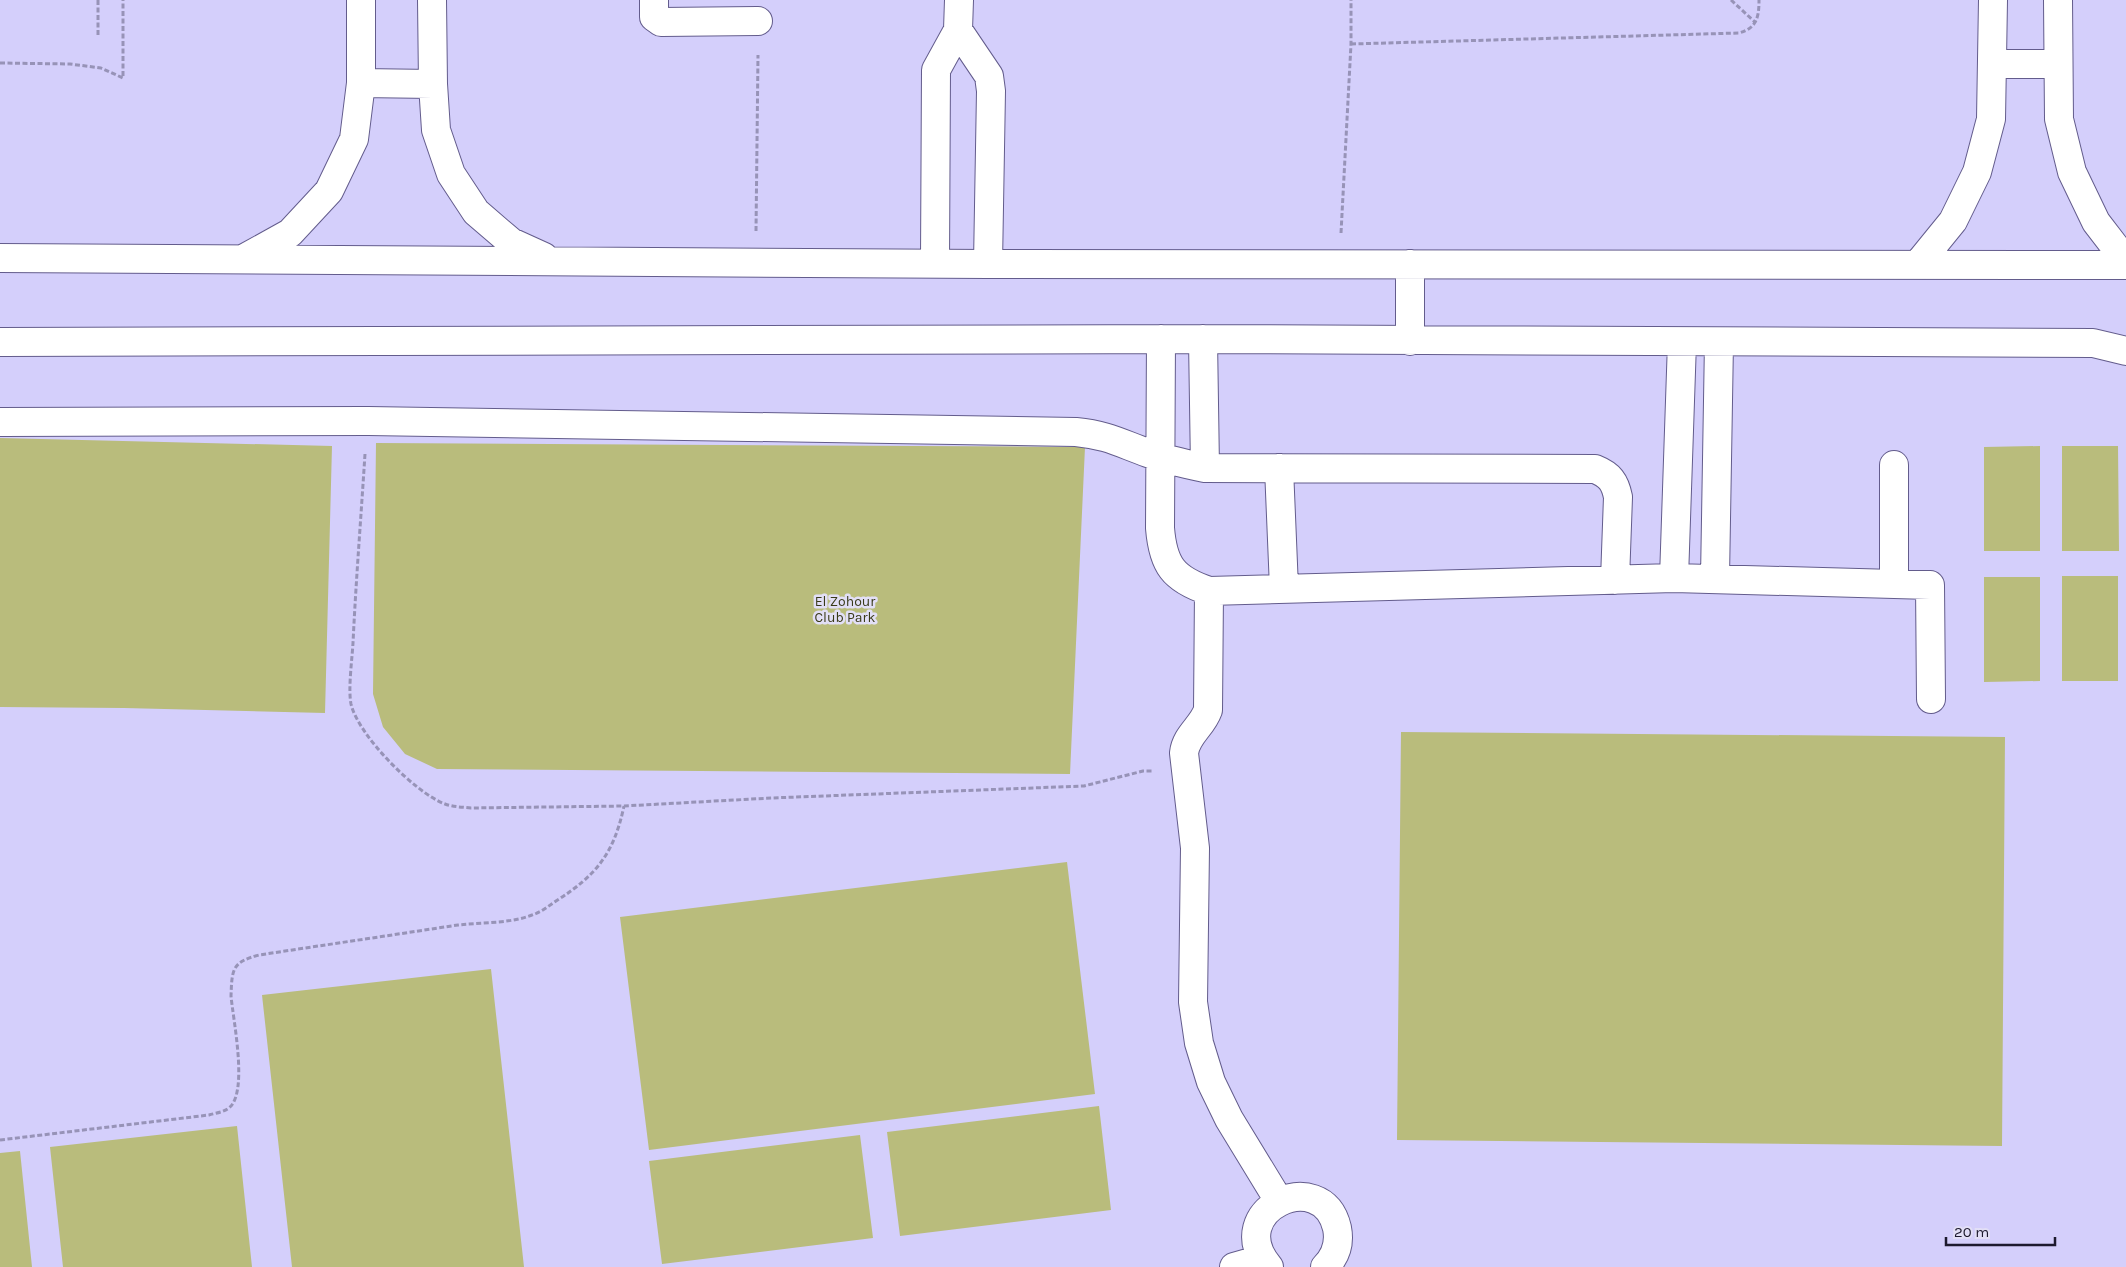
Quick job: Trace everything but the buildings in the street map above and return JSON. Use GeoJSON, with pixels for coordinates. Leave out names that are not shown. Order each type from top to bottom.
{"type":"FeatureCollection","features":[{"type":"Feature","properties":{"kind":"street"},"geometry":{"type":"LineString","coordinates":[[240,261],[290,233],[329,191],[354,139],[361,83],[361,0]]}},
{"type":"Feature","properties":{"kind":"street"},"geometry":{"type":"LineString","coordinates":[[432,0],[432,84],[436,130],[451,174],[476,212],[511,242],[552,261]]}},
{"type":"Feature","properties":{"kind":"street"},"geometry":{"type":"LineString","coordinates":[[654,0],[654,17],[661,22],[758,21]]}},
{"type":"Feature","properties":{"kind":"street"},"geometry":{"type":"LineString","coordinates":[[935,262],[936,70],[958,30],[959,0]]}},
{"type":"Feature","properties":{"kind":"street"},"geometry":{"type":"LineString","coordinates":[[1918,264],[1953,221],[1978,172],[1991,119],[1992,0]]}},
{"type":"Feature","properties":{"kind":"street"},"geometry":{"type":"LineString","coordinates":[[2058,0],[2059,120],[2072,172],[2096,222],[2126,261]]}},
{"type":"Feature","properties":{"kind":"street"},"geometry":{"type":"LineString","coordinates":[[958,30],[989,76],[991,91],[988,264]]}},
{"type":"Feature","properties":{"kind":"street"},"geometry":{"type":"LineString","coordinates":[[1992,64],[2058,64]]}},
{"type":"Feature","properties":{"kind":"street"},"geometry":{"type":"LineString","coordinates":[[361,83],[432,84]]}},
{"type":"Feature","properties":{"kind":"street"},"geometry":{"type":"LineString","coordinates":[[0,258],[240,261],[935,262],[988,264],[2126,265]]}},
{"type":"Feature","properties":{"kind":"street"},"geometry":{"type":"LineString","coordinates":[[1410,264],[1410,341]]}},
{"type":"Feature","properties":{"kind":"street"},"geometry":{"type":"LineString","coordinates":[[1161,339],[1162,550],[1172,570],[1188,584],[1209,590],[1715,578],[1930,585],[1931,699]]}},
{"type":"Feature","properties":{"kind":"street"},"geometry":{"type":"LineString","coordinates":[[1203,339],[1205,468]]}},
{"type":"Feature","properties":{"kind":"street"},"geometry":{"type":"LineString","coordinates":[[0,342],[1203,339],[2093,344],[2126,351]]}},
{"type":"Feature","properties":{"kind":"street"},"geometry":{"type":"LineString","coordinates":[[1674,578],[1682,342]]}},
{"type":"Feature","properties":{"kind":"street"},"geometry":{"type":"LineString","coordinates":[[1715,578],[1719,342]]}},
{"type":"Feature","properties":{"kind":"street"},"geometry":{"type":"LineString","coordinates":[[0,422],[368,421],[1076,432],[1115,439],[1161,457],[1205,468],[1595,469],[1607,474],[1615,484],[1618,497],[1615,580]]}},
{"type":"Feature","properties":{"kind":"street"},"geometry":{"type":"LineString","coordinates":[[1894,465],[1894,583]]}},
{"type":"Feature","properties":{"kind":"street"},"geometry":{"type":"LineString","coordinates":[[1279,468],[1284,588]]}},
{"type":"Feature","properties":{"kind":"street"},"geometry":{"type":"LineString","coordinates":[[1209,590],[1208,710],[1201,725],[1189,736],[1185,744],[1184,753],[1195,848],[1193,1002],[1199,1043],[1211,1082],[1229,1119],[1280,1201]]}},
{"type":"Feature","properties":{"kind":"street"},"geometry":{"type":"LineString","coordinates":[[1234,1267],[1265,1263],[1257,1246],[1256,1233],[1260,1220],[1268,1208],[1292,1196],[1306,1197],[1319,1202],[1329,1211],[1336,1223],[1337,1249],[1325,1267]]}},
{"type":"Feature","properties":{"kind":"path"},"geometry":{"type":"LineString","coordinates":[[98,0],[98,37]]}},
{"type":"Feature","properties":{"kind":"path"},"geometry":{"type":"LineString","coordinates":[[0,63],[70,64],[101,68],[123,78],[123,0]]}},
{"type":"Feature","properties":{"kind":"path"},"geometry":{"type":"LineString","coordinates":[[1339,264],[1351,44],[1351,0]]}},
{"type":"Feature","properties":{"kind":"path"},"geometry":{"type":"LineString","coordinates":[[1731,0],[1756,24]]}},
{"type":"Feature","properties":{"kind":"path"},"geometry":{"type":"LineString","coordinates":[[1351,44],[1739,33],[1748,30],[1756,24],[1759,13],[1759,0]]}},
{"type":"Feature","properties":{"kind":"path"},"geometry":{"type":"LineString","coordinates":[[756,262],[758,21]]}},
{"type":"Feature","properties":{"kind":"path"},"geometry":{"type":"LineString","coordinates":[[368,421],[355,587],[350,703],[357,722],[386,757],[419,787],[446,805],[471,808],[624,806],[771,798],[1084,786],[1143,771],[1186,772]]}},
{"type":"Feature","properties":{"kind":"path"},"geometry":{"type":"LineString","coordinates":[[0,1140],[209,1115],[230,1107],[236,1099],[240,1080],[231,982],[236,965],[243,959],[397,934],[485,922],[515,920],[537,913],[575,890],[605,858],[619,828],[624,806]]}},
{"type":"Feature","properties":{"kind":"green space"},"geometry":{"type":"Polygon","coordinates":[[[0,438],[332,446],[325,713],[0,707],[0,438]]]}},
{"type":"Feature","properties":{"kind":"green space","name":"El Zohour Club Park"},"geometry":{"type":"Polygon","coordinates":[[[376,443],[1085,447],[1070,774],[437,769],[405,754],[383,727],[373,694],[376,443]]]}},
{"type":"Feature","properties":{"kind":"green space"},"geometry":{"type":"Polygon","coordinates":[[[2040,446],[2040,551],[1984,551],[1984,447],[2040,446]]]}},
{"type":"Feature","properties":{"kind":"green space"},"geometry":{"type":"Polygon","coordinates":[[[2062,446],[2118,446],[2119,551],[2062,551],[2062,446]]]}},
{"type":"Feature","properties":{"kind":"green space"},"geometry":{"type":"Polygon","coordinates":[[[2062,576],[2118,576],[2118,681],[2062,681],[2062,576]]]}},
{"type":"Feature","properties":{"kind":"green space"},"geometry":{"type":"Polygon","coordinates":[[[1984,577],[2040,577],[2040,681],[1984,682],[1984,577]]]}},
{"type":"Feature","properties":{"kind":"green space"},"geometry":{"type":"Polygon","coordinates":[[[1401,732],[2005,737],[2002,1146],[1397,1140],[1401,732]]]}},
{"type":"Feature","properties":{"kind":"green space"},"geometry":{"type":"Polygon","coordinates":[[[1067,862],[1095,1094],[649,1150],[620,917],[1067,862]]]}},
{"type":"Feature","properties":{"kind":"green space"},"geometry":{"type":"Polygon","coordinates":[[[491,969],[524,1267],[292,1267],[262,995],[491,969]]]}},
{"type":"Feature","properties":{"kind":"green space"},"geometry":{"type":"Polygon","coordinates":[[[1099,1106],[1111,1210],[900,1236],[887,1132],[1099,1106]]]}},
{"type":"Feature","properties":{"kind":"green space"},"geometry":{"type":"Polygon","coordinates":[[[237,1126],[252,1267],[63,1267],[50,1147],[237,1126]]]}},
{"type":"Feature","properties":{"kind":"green space"},"geometry":{"type":"Polygon","coordinates":[[[860,1135],[873,1238],[662,1264],[649,1161],[860,1135]]]}},
{"type":"Feature","properties":{"kind":"green space"},"geometry":{"type":"Polygon","coordinates":[[[20,1151],[32,1267],[0,1267],[0,1153],[20,1151]]]}}]}
